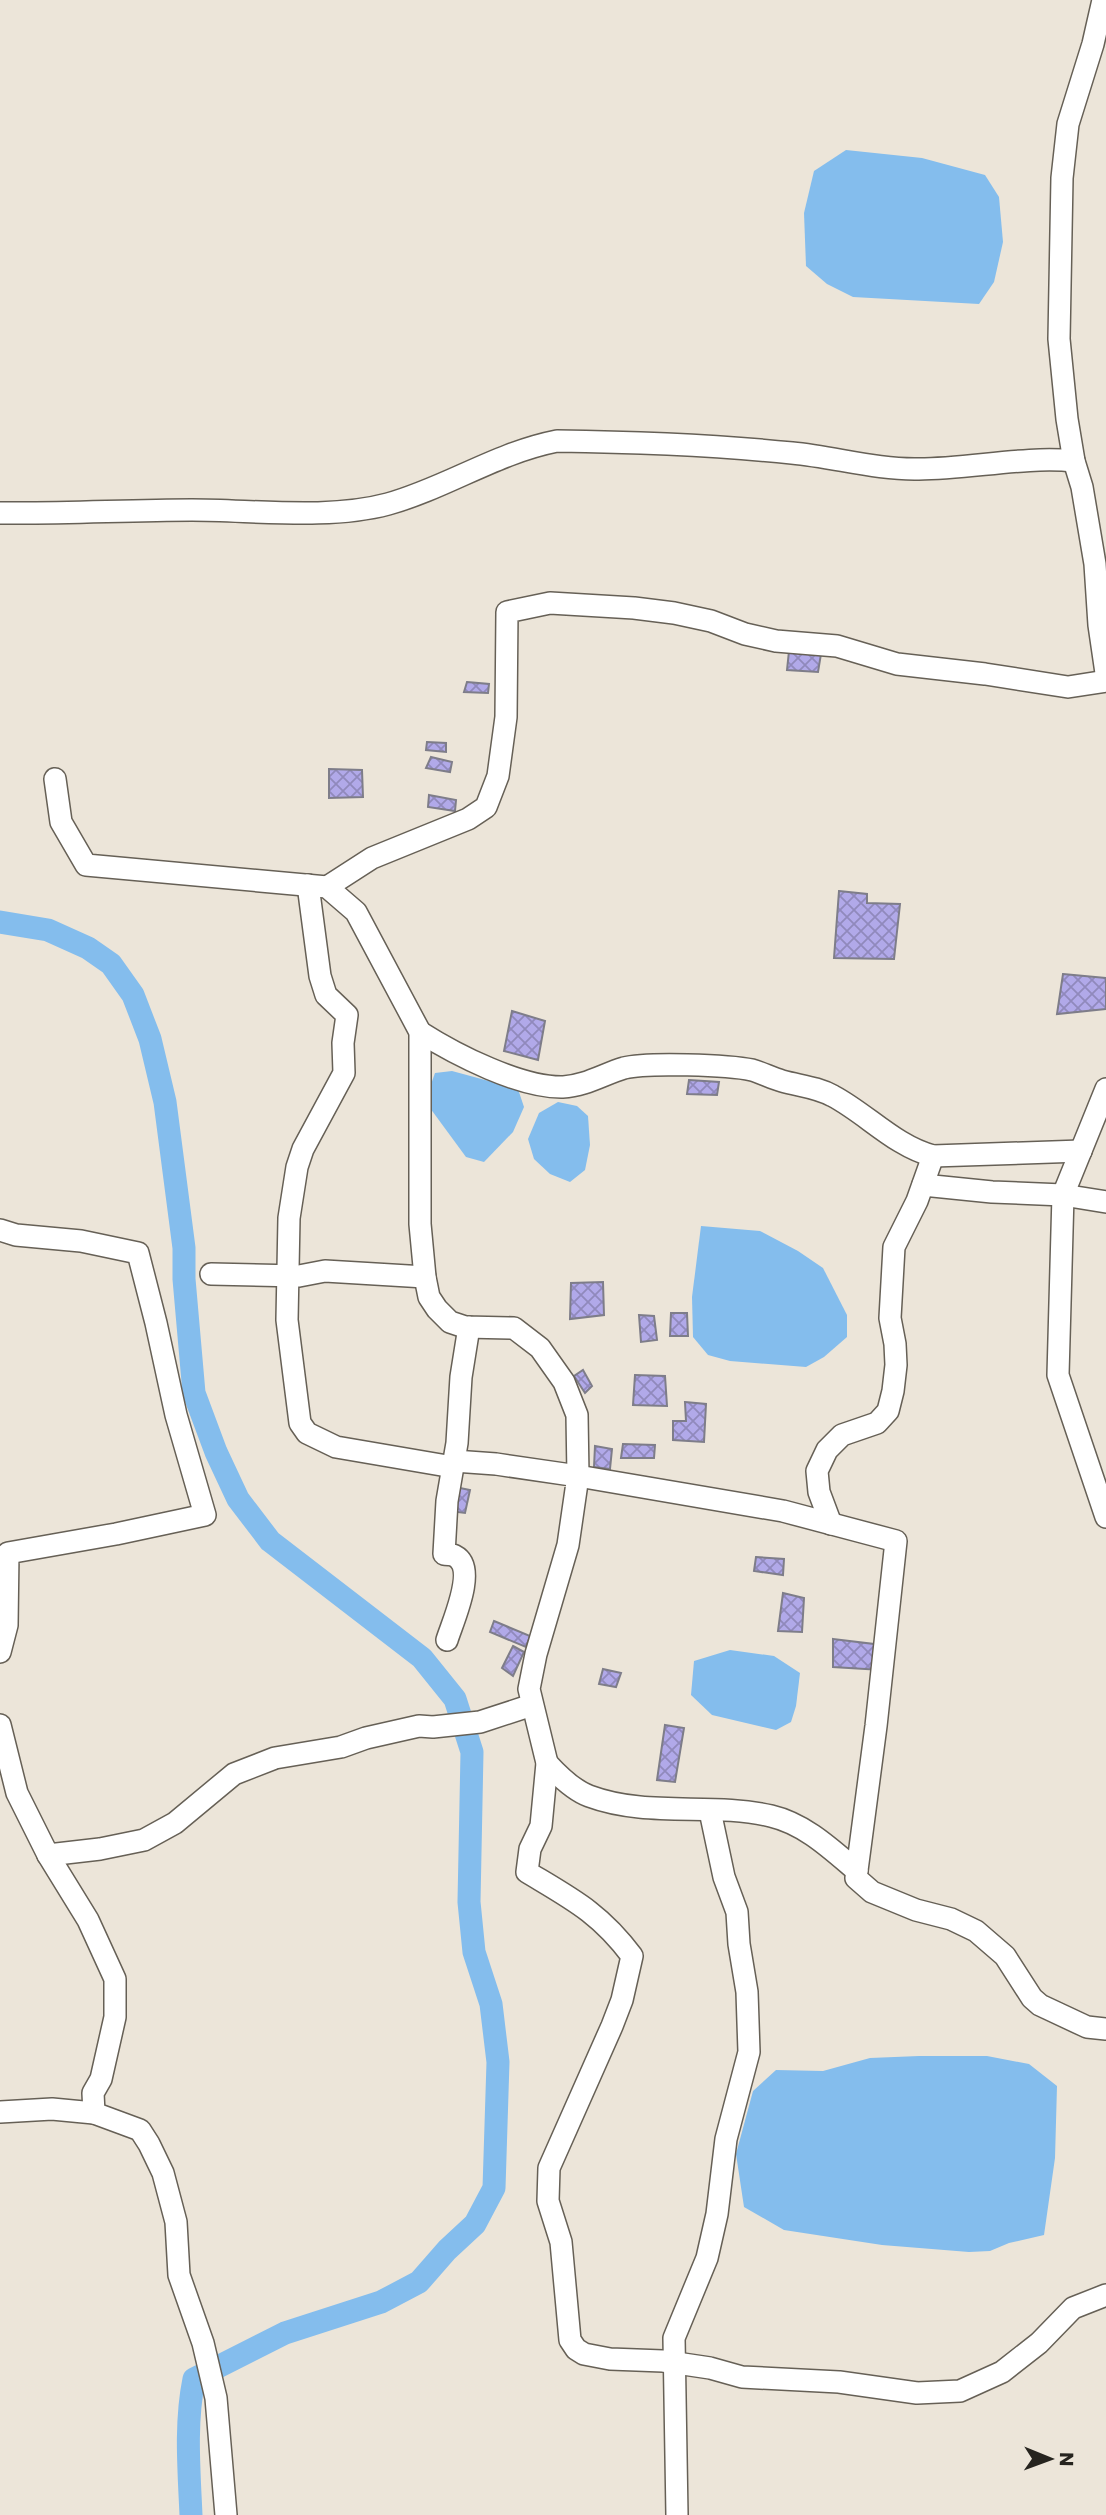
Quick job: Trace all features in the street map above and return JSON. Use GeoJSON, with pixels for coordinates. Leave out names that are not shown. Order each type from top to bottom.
{"type":"FeatureCollection","features":[{"type":"Feature","properties":{"kind":"street"},"geometry":{"type":"LineString","coordinates":[[1103,0],[1093,44],[1068,124],[1062,178],[1059,339],[1067,419],[1095,564],[1099,625],[1106,673]]}},
{"type":"Feature","properties":{"kind":"street"},"geometry":{"type":"LineString","coordinates":[[0,513],[191,510],[334,512],[359,509],[388,504],[488,462],[535,445],[557,441],[703,445],[796,453],[881,467],[919,470],[971,468],[1049,458],[1074,461]]}},
{"type":"Feature","properties":{"kind":"street"},"geometry":{"type":"LineString","coordinates":[[318,886],[372,858],[468,819],[486,807],[498,776],[506,717],[507,612],[550,603],[674,612],[711,621],[745,634],[776,641],[837,646],[897,664],[1068,687],[1106,681]]}},
{"type":"Feature","properties":{"kind":"street"},"geometry":{"type":"LineString","coordinates":[[55,779],[61,822],[86,865],[318,886],[356,912],[421,1032],[420,1224],[429,1297],[450,1322],[469,1327],[514,1328],[540,1348],[564,1382],[577,1415],[578,1476],[568,1545],[531,1673],[529,1689],[547,1763],[541,1826],[530,1849],[527,1872],[578,1901],[615,1933],[632,1956],[616,2018],[549,2168],[548,2201],[561,2242],[570,2340],[576,2349],[584,2354],[610,2359],[663,2361],[710,2368],[742,2377],[839,2382],[917,2393],[960,2392],[1002,2372],[1039,2343],[1073,2308],[1106,2295]]}},
{"type":"Feature","properties":{"kind":"street"},"geometry":{"type":"LineString","coordinates":[[318,886],[320,976],[326,995],[347,1014],[342,1043],[344,1073],[319,1116],[297,1167],[289,1218],[286,1320],[300,1423],[307,1433],[336,1447],[454,1464],[496,1464],[578,1476],[783,1511],[896,1541],[856,1878],[872,1892],[916,1910],[951,1919],[976,1931],[1005,1956],[1032,1998],[1050,2012],[1087,2027],[1106,2029]]}},
{"type":"Feature","properties":{"kind":"street"},"geometry":{"type":"LineString","coordinates":[[421,1032],[466,1057],[528,1082],[545,1086],[566,1087],[598,1079],[625,1068],[644,1066],[752,1070],[832,1095],[915,1152],[933,1156],[1081,1151]]}},
{"type":"Feature","properties":{"kind":"street"},"geometry":{"type":"LineString","coordinates":[[1106,1089],[1063,1195],[1058,1375],[1106,1517]]}},
{"type":"Feature","properties":{"kind":"street"},"geometry":{"type":"LineString","coordinates":[[831,1524],[819,1492],[817,1471],[827,1450],[842,1434],[877,1423],[888,1411],[895,1365],[895,1344],[890,1318],[894,1247],[923,1185],[933,1156]]}},
{"type":"Feature","properties":{"kind":"street"},"geometry":{"type":"LineString","coordinates":[[923,1185],[1063,1195],[1106,1202]]}},
{"type":"Feature","properties":{"kind":"street"},"geometry":{"type":"LineString","coordinates":[[0,1230],[16,1235],[81,1241],[138,1253],[176,1415],[205,1514],[116,1534],[4,1554],[7,1625],[0,1652]]}},
{"type":"Feature","properties":{"kind":"street"},"geometry":{"type":"LineString","coordinates":[[211,1274],[289,1276],[325,1271],[425,1277]]}},
{"type":"Feature","properties":{"kind":"street"},"geometry":{"type":"LineString","coordinates":[[447,1640],[457,1615],[465,1580],[462,1563],[455,1556],[444,1554],[447,1501],[454,1464],[461,1377],[469,1327]]}},
{"type":"Feature","properties":{"kind":"street"},"geometry":{"type":"LineString","coordinates":[[48,1855],[144,1840],[175,1823],[234,1774],[275,1758],[341,1747],[366,1738],[419,1726],[480,1722],[532,1704]]}},
{"type":"Feature","properties":{"kind":"street"},"geometry":{"type":"LineString","coordinates":[[0,1725],[17,1793],[48,1855],[88,1920],[115,1979],[115,2017],[101,2079],[93,2093],[94,2113]]}},
{"type":"Feature","properties":{"kind":"street"},"geometry":{"type":"LineString","coordinates":[[547,1763],[560,1777],[588,1796],[676,1810],[770,1816],[790,1822],[822,1841],[857,1871]]}},
{"type":"Feature","properties":{"kind":"street"},"geometry":{"type":"LineString","coordinates":[[677,2515],[674,2338],[707,2258],[717,2214],[726,2139],[749,2052],[747,1992],[737,1912],[724,1877],[710,1811]]}},
{"type":"Feature","properties":{"kind":"street"},"geometry":{"type":"LineString","coordinates":[[0,2112],[52,2109],[94,2113],[140,2130],[149,2144],[170,2196],[176,2222],[178,2276],[204,2343],[216,2398],[226,2515]]}},
{"type":"Feature","properties":{"kind":"water"},"geometry":{"type":"Polygon","coordinates":[[[846,150],[922,158],[985,175],[999,197],[1003,242],[994,282],[979,304],[853,297],[827,284],[806,266],[804,213],[814,171],[846,150]]]}},
{"type":"Feature","properties":{"kind":"water"},"geometry":{"type":"Polygon","coordinates":[[[452,1071],[518,1089],[524,1107],[513,1132],[484,1162],[466,1157],[430,1108],[429,1090],[435,1073],[452,1071]]]}},
{"type":"Feature","properties":{"kind":"water"},"geometry":{"type":"Polygon","coordinates":[[[558,1102],[577,1106],[588,1116],[590,1145],[585,1170],[570,1182],[550,1174],[534,1159],[528,1139],[539,1113],[558,1102]]]}},
{"type":"Feature","properties":{"kind":"water"},"geometry":{"type":"Polygon","coordinates":[[[701,1226],[760,1231],[823,1268],[847,1315],[847,1337],[824,1357],[806,1367],[730,1361],[708,1355],[693,1337],[692,1297],[701,1226]]]}},
{"type":"Feature","properties":{"kind":"water"},"geometry":{"type":"Polygon","coordinates":[[[730,1650],[774,1656],[800,1673],[791,1722],[776,1730],[712,1715],[691,1695],[694,1661],[730,1650]]]}},
{"type":"Feature","properties":{"kind":"water"},"geometry":{"type":"Polygon","coordinates":[[[987,2056],[1029,2064],[1057,2086],[1055,2158],[1044,2235],[1009,2243],[990,2251],[969,2252],[882,2245],[784,2230],[744,2207],[736,2154],[753,2091],[776,2070],[823,2071],[870,2058],[987,2056]]]}},
{"type":"Feature","properties":{"kind":"building"},"geometry":{"type":"Polygon","coordinates":[[[789,651],[821,654],[818,672],[787,670],[789,651]]]}},
{"type":"Feature","properties":{"kind":"building"},"geometry":{"type":"Polygon","coordinates":[[[467,682],[489,684],[488,693],[464,692],[467,682]]]}},
{"type":"Feature","properties":{"kind":"building"},"geometry":{"type":"Polygon","coordinates":[[[427,742],[446,743],[446,752],[426,750],[427,742]]]}},
{"type":"Feature","properties":{"kind":"building"},"geometry":{"type":"Polygon","coordinates":[[[431,757],[452,762],[450,772],[426,768],[431,757]]]}},
{"type":"Feature","properties":{"kind":"building"},"geometry":{"type":"Polygon","coordinates":[[[329,769],[362,770],[363,797],[329,798],[329,769]]]}},
{"type":"Feature","properties":{"kind":"building"},"geometry":{"type":"Polygon","coordinates":[[[429,795],[456,800],[455,811],[428,807],[429,795]]]}},
{"type":"Feature","properties":{"kind":"building"},"geometry":{"type":"Polygon","coordinates":[[[839,891],[867,894],[867,903],[900,904],[894,959],[834,958],[839,891]]]}},
{"type":"Feature","properties":{"kind":"building"},"geometry":{"type":"Polygon","coordinates":[[[1063,974],[1106,978],[1106,1009],[1057,1014],[1063,974]]]}},
{"type":"Feature","properties":{"kind":"building"},"geometry":{"type":"Polygon","coordinates":[[[512,1011],[545,1021],[538,1060],[504,1051],[512,1011]]]}},
{"type":"Feature","properties":{"kind":"building"},"geometry":{"type":"Polygon","coordinates":[[[689,1080],[719,1082],[717,1095],[687,1094],[689,1080]]]}},
{"type":"Feature","properties":{"kind":"building"},"geometry":{"type":"Polygon","coordinates":[[[603,1282],[604,1315],[570,1319],[571,1283],[603,1282]]]}},
{"type":"Feature","properties":{"kind":"building"},"geometry":{"type":"Polygon","coordinates":[[[671,1313],[687,1313],[688,1336],[670,1336],[671,1313]]]}},
{"type":"Feature","properties":{"kind":"building"},"geometry":{"type":"Polygon","coordinates":[[[639,1315],[654,1316],[657,1340],[641,1342],[639,1315]]]}},
{"type":"Feature","properties":{"kind":"building"},"geometry":{"type":"Polygon","coordinates":[[[583,1370],[592,1386],[585,1393],[574,1376],[583,1370]]]}},
{"type":"Feature","properties":{"kind":"building"},"geometry":{"type":"Polygon","coordinates":[[[635,1375],[665,1376],[667,1406],[633,1405],[635,1375]]]}},
{"type":"Feature","properties":{"kind":"building"},"geometry":{"type":"Polygon","coordinates":[[[685,1402],[706,1404],[704,1442],[673,1440],[673,1421],[686,1421],[685,1402]]]}},
{"type":"Feature","properties":{"kind":"building"},"geometry":{"type":"Polygon","coordinates":[[[623,1444],[655,1445],[654,1458],[621,1458],[623,1444]]]}},
{"type":"Feature","properties":{"kind":"building"},"geometry":{"type":"Polygon","coordinates":[[[595,1446],[612,1449],[610,1469],[594,1467],[595,1446]]]}},
{"type":"Feature","properties":{"kind":"building"},"geometry":{"type":"Polygon","coordinates":[[[455,1487],[470,1490],[465,1513],[449,1511],[455,1487]]]}},
{"type":"Feature","properties":{"kind":"building"},"geometry":{"type":"Polygon","coordinates":[[[756,1557],[784,1559],[783,1575],[754,1571],[756,1557]]]}},
{"type":"Feature","properties":{"kind":"building"},"geometry":{"type":"Polygon","coordinates":[[[783,1593],[804,1598],[802,1632],[778,1631],[783,1593]]]}},
{"type":"Feature","properties":{"kind":"building"},"geometry":{"type":"Polygon","coordinates":[[[494,1621],[530,1636],[526,1647],[490,1632],[494,1621]]]}},
{"type":"Feature","properties":{"kind":"building"},"geometry":{"type":"Polygon","coordinates":[[[833,1639],[882,1645],[881,1670],[833,1667],[833,1639]]]}},
{"type":"Feature","properties":{"kind":"building"},"geometry":{"type":"Polygon","coordinates":[[[513,1646],[524,1652],[513,1676],[502,1668],[513,1646]]]}},
{"type":"Feature","properties":{"kind":"building"},"geometry":{"type":"Polygon","coordinates":[[[603,1669],[621,1673],[616,1687],[599,1684],[603,1669]]]}},
{"type":"Feature","properties":{"kind":"building"},"geometry":{"type":"Polygon","coordinates":[[[665,1725],[684,1728],[675,1782],[657,1780],[665,1725]]]}},
{"type":"Feature","properties":{"kind":"waterway"},"geometry":{"type":"LineString","coordinates":[[0,922],[48,930],[88,948],[111,964],[133,995],[150,1039],[165,1102],[184,1248],[184,1279],[194,1393],[216,1452],[238,1499],[270,1541],[422,1658],[455,1699],[472,1752],[469,1902],[474,1952],[491,2004],[498,2062],[494,2188],[475,2224],[419,2282],[381,2302],[285,2333],[194,2379],[189,2430],[191,2515]]}}]}
